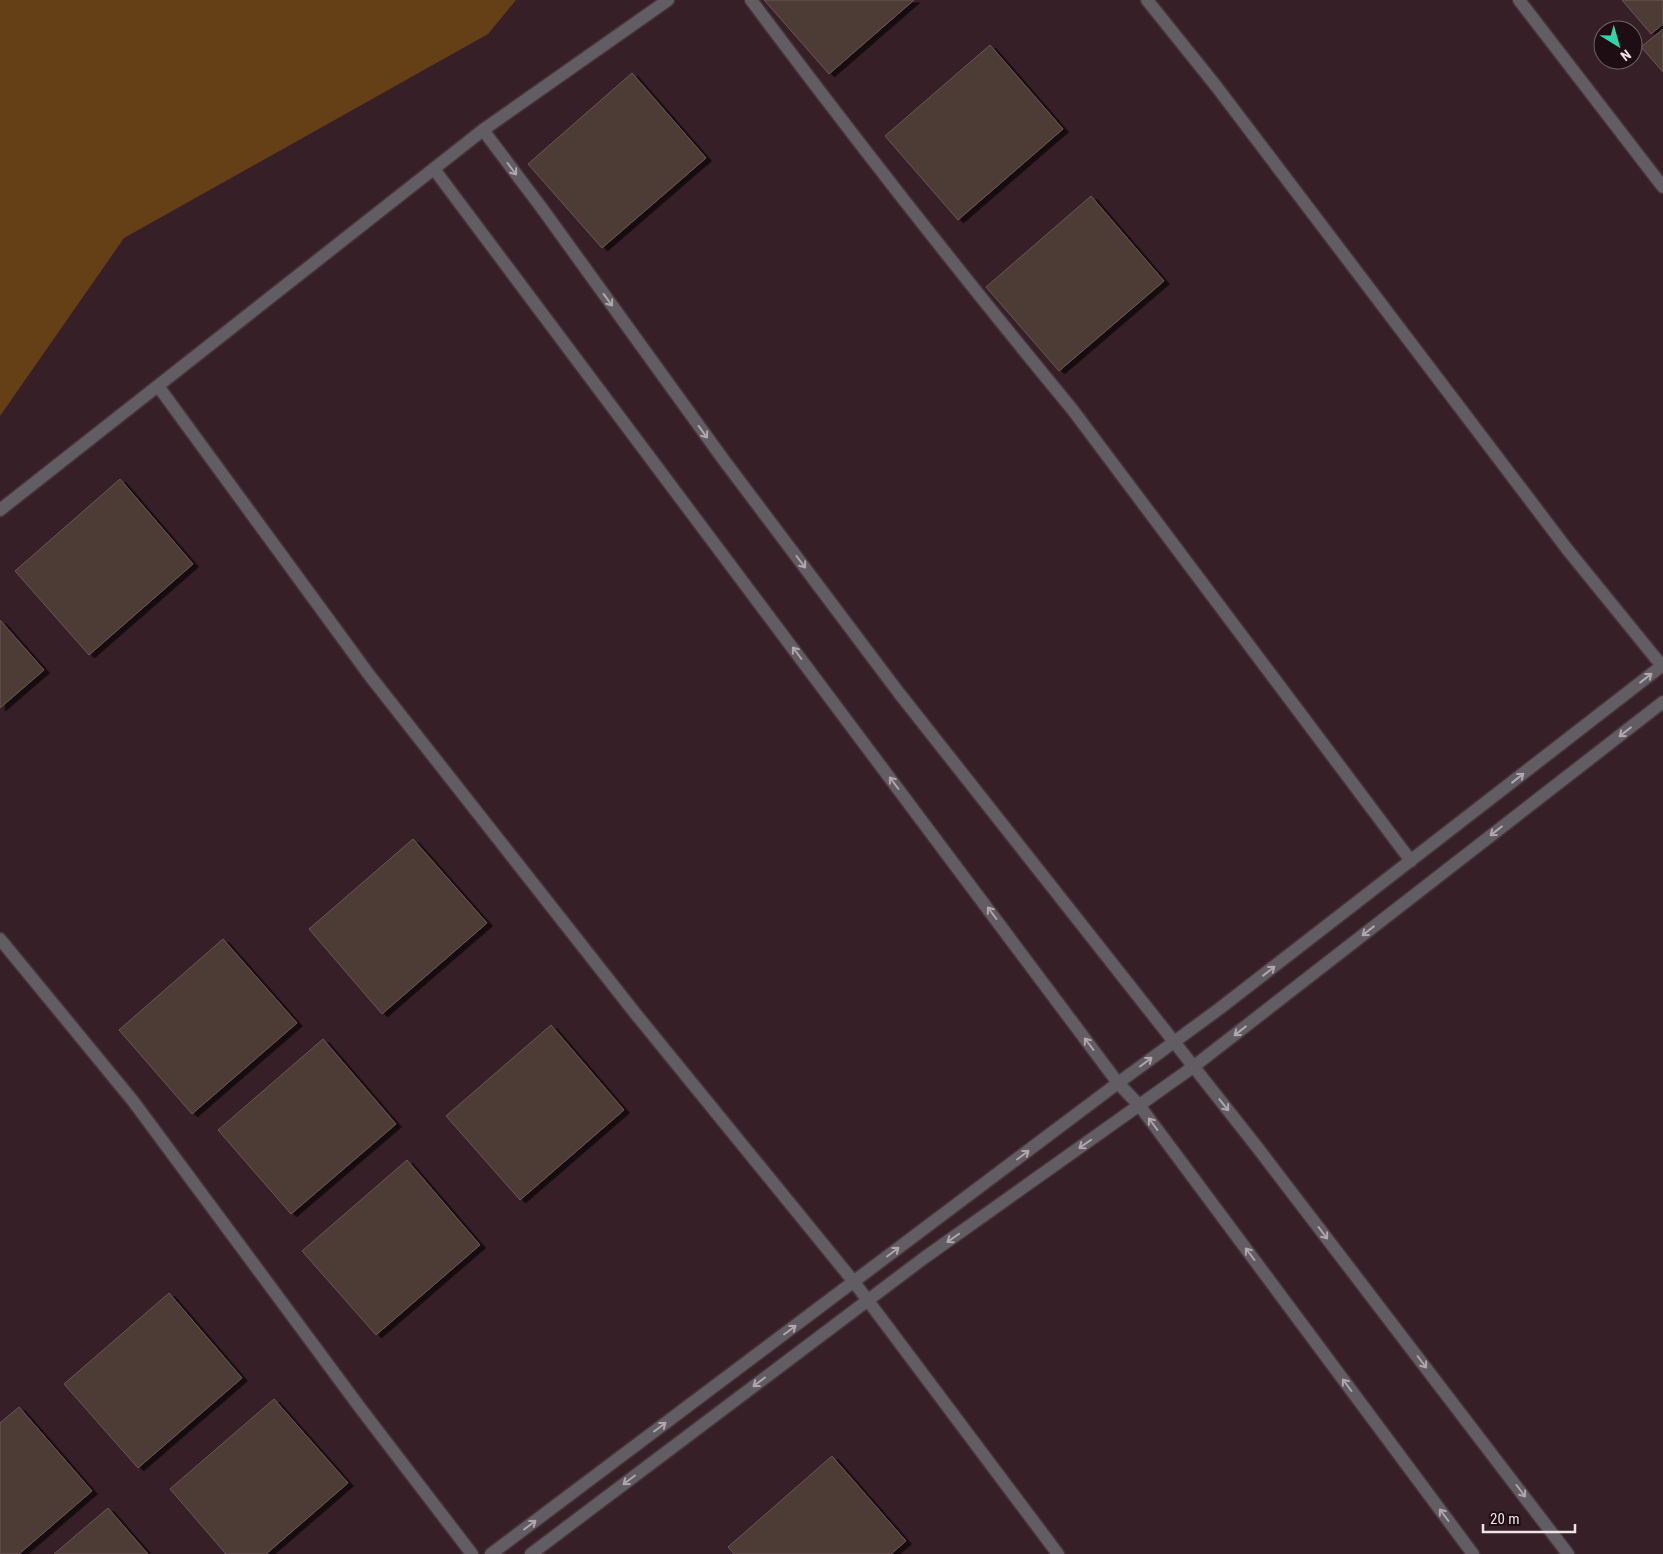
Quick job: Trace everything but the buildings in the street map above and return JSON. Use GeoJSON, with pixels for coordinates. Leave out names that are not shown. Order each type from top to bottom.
{"type":"FeatureCollection","features":[{"type":"Feature","properties":{"kind":"lane"},"geometry":{"type":"LineString","coordinates":[[0,510],[483,130],[668,0]]}},
{"type":"Feature","properties":{"kind":"lane"},"geometry":{"type":"LineString","coordinates":[[751,0],[848,129],[1072,410],[1410,861]]}},
{"type":"Feature","properties":{"kind":"lane"},"geometry":{"type":"LineString","coordinates":[[491,1554],[1118,1082],[1219,1009],[1662,666],[1567,549],[1216,86],[1147,0]]}},
{"type":"Feature","properties":{"kind":"lane"},"geometry":{"type":"LineString","coordinates":[[1519,0],[1663,187]]}},
{"type":"Feature","properties":{"kind":"lane"},"geometry":{"type":"LineString","coordinates":[[483,130],[723,459],[894,685],[1263,1154],[1568,1554]]}},
{"type":"Feature","properties":{"kind":"lane"},"geometry":{"type":"LineString","coordinates":[[434,169],[1118,1082],[1139,1105],[1473,1554]]}},
{"type":"Feature","properties":{"kind":"lane"},"geometry":{"type":"LineString","coordinates":[[158,386],[370,676],[635,1013],[854,1282],[1058,1554]]}},
{"type":"Feature","properties":{"kind":"lane"},"geometry":{"type":"LineString","coordinates":[[531,1554],[924,1258],[1193,1067],[1663,702]]}},
{"type":"Feature","properties":{"kind":"lane"},"geometry":{"type":"LineString","coordinates":[[0,939],[133,1101],[361,1409],[472,1554]]}},
{"type":"Feature","properties":{"kind":"shaded area"},"geometry":{"type":"Polygon","coordinates":[[[0,0],[516,0],[488,34],[124,238],[0,416],[0,0]]]}},
{"type":"Feature","properties":{"kind":"shaded area"},"geometry":{"type":"Polygon","coordinates":[[[345,0],[1663,0],[1663,1554],[0,1554],[0,223],[345,0]]]}}]}
